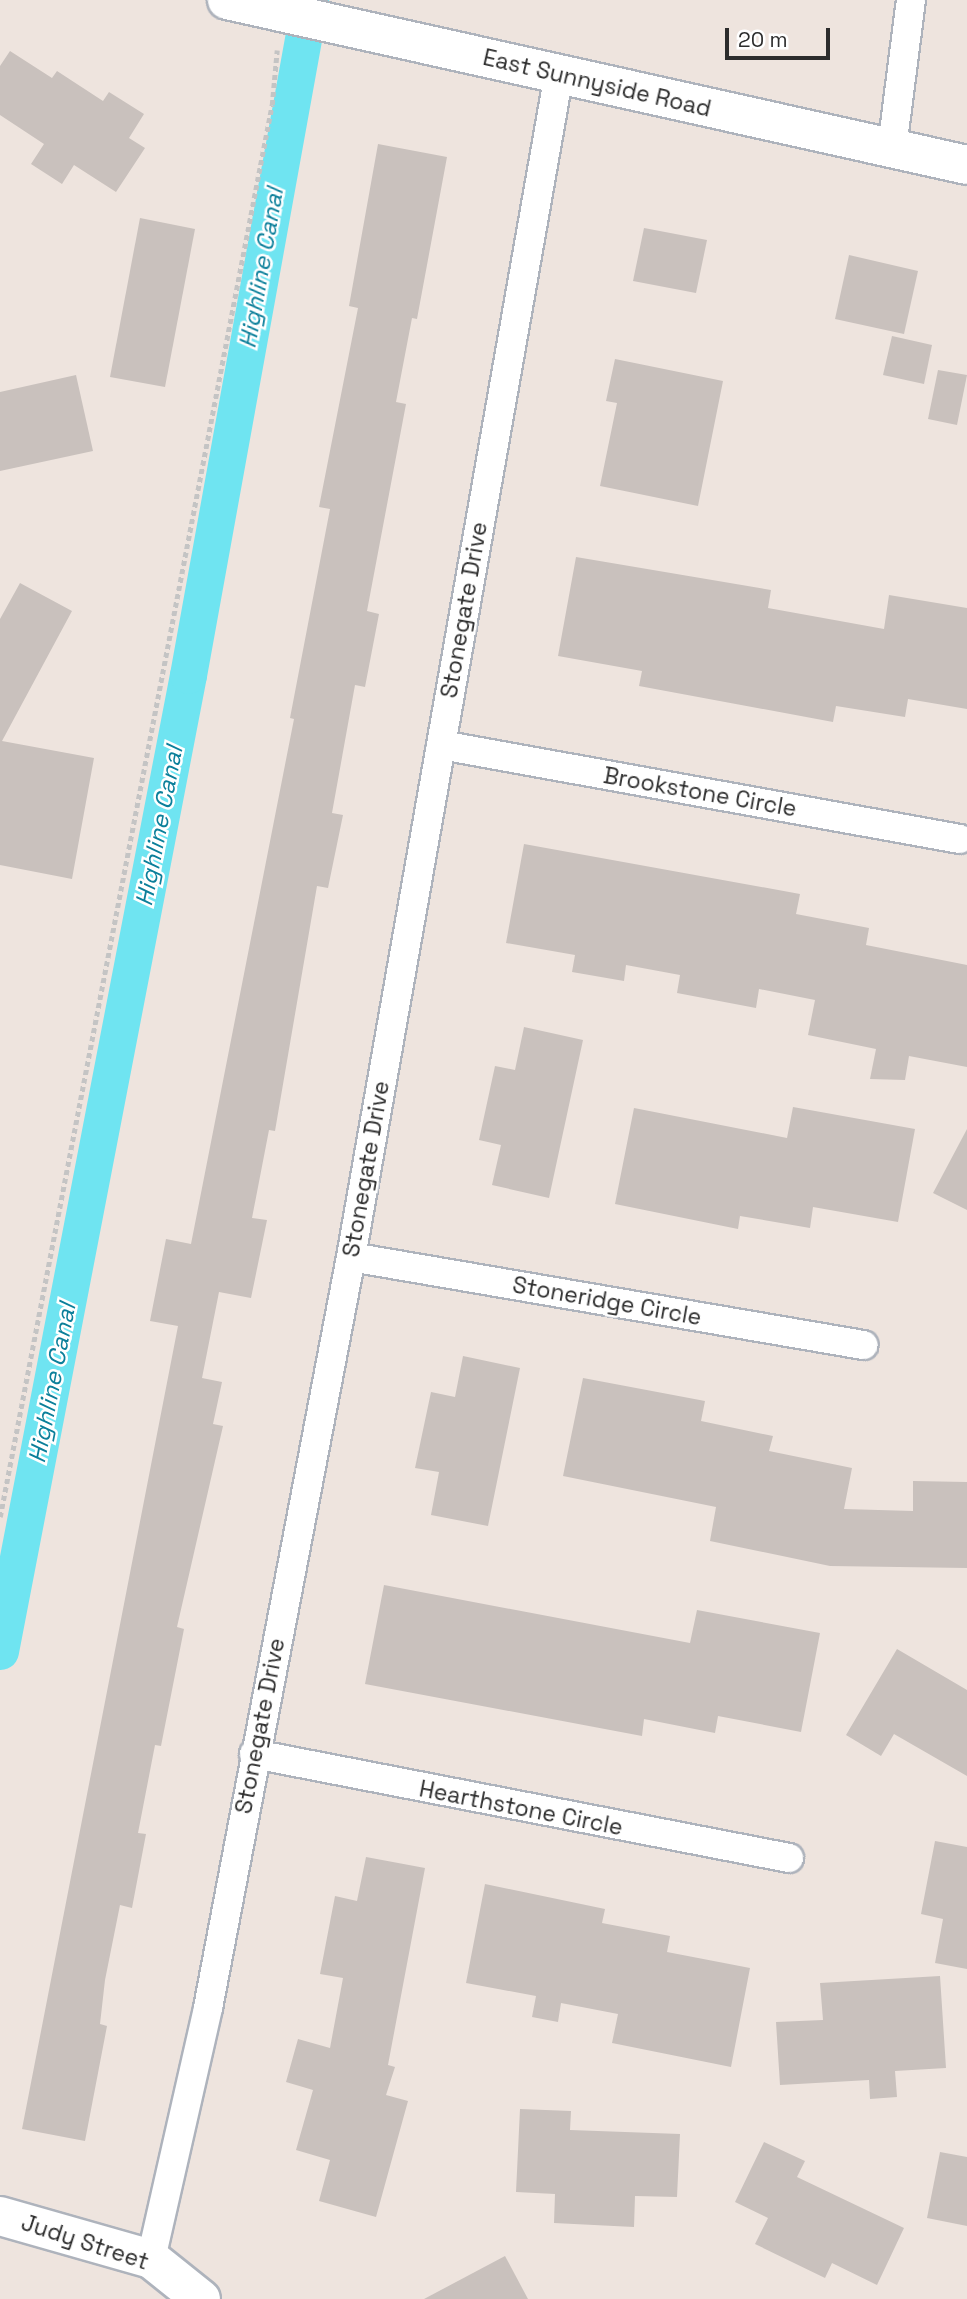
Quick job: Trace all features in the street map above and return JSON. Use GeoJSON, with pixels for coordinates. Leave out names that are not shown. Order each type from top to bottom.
{"type":"FeatureCollection","features":[{"type":"Feature","properties":{"kind":"main road","name":"East Sunnyside Road"},"geometry":{"type":"LineString","coordinates":[[227,0],[967,164]]}},
{"type":"Feature","properties":{"kind":"main road","name":"Judy Street"},"geometry":{"type":"LineString","coordinates":[[0,2216],[150,2259],[201,2299]]}},
{"type":"Feature","properties":{"kind":"street"},"geometry":{"type":"LineString","coordinates":[[892,148],[911,0]]}},
{"type":"Feature","properties":{"kind":"street","name":"Stonegate Drive"},"geometry":{"type":"LineString","coordinates":[[150,2259],[208,2008],[254,1754],[351,1257],[559,74]]}},
{"type":"Feature","properties":{"kind":"street","name":"Brookstone Circle"},"geometry":{"type":"LineString","coordinates":[[440,745],[960,839]]}},
{"type":"Feature","properties":{"kind":"street","name":"Stoneridge Circle"},"geometry":{"type":"LineString","coordinates":[[351,1257],[863,1345]]}},
{"type":"Feature","properties":{"kind":"street","name":"Hearthstone Circle"},"geometry":{"type":"LineString","coordinates":[[254,1754],[789,1858]]}},
{"type":"Feature","properties":{"kind":"path"},"geometry":{"type":"LineString","coordinates":[[0,1517],[272,105],[300,17]]}},
{"type":"Feature","properties":{"kind":"building"},"geometry":{"type":"Polygon","coordinates":[[[10,51],[52,78],[57,71],[103,101],[109,92],[144,114],[129,138],[145,148],[116,192],[74,165],[62,184],[31,164],[44,144],[0,115],[0,66],[10,51]]]}},
{"type":"Feature","properties":{"kind":"building"},"geometry":{"type":"Polygon","coordinates":[[[378,144],[447,157],[417,319],[412,318],[396,402],[406,404],[367,611],[379,614],[365,687],[355,685],[332,813],[343,815],[328,888],[317,886],[275,1131],[269,1130],[252,1218],[267,1220],[251,1298],[219,1292],[202,1378],[222,1382],[213,1424],[223,1426],[177,1627],[184,1629],[161,1746],[155,1745],[138,1833],[146,1834],[132,1908],[120,1905],[105,1980],[100,2024],[107,2026],[85,2141],[22,2129],[178,1326],[150,1321],[166,1239],[191,1244],[294,719],[290,718],[330,509],[319,507],[358,308],[349,306],[378,144]]]}},
{"type":"Feature","properties":{"kind":"building"},"geometry":{"type":"Polygon","coordinates":[[[140,218],[195,229],[165,387],[110,377],[140,218]]]}},
{"type":"Feature","properties":{"kind":"building"},"geometry":{"type":"Polygon","coordinates":[[[644,228],[707,240],[696,293],[633,281],[644,228]]]}},
{"type":"Feature","properties":{"kind":"building"},"geometry":{"type":"Polygon","coordinates":[[[849,255],[918,271],[904,334],[835,319],[849,255]]]}},
{"type":"Feature","properties":{"kind":"building"},"geometry":{"type":"Polygon","coordinates":[[[892,336],[932,345],[924,384],[883,375],[892,336]]]}},
{"type":"Feature","properties":{"kind":"building"},"geometry":{"type":"Polygon","coordinates":[[[615,359],[723,381],[698,506],[600,486],[617,403],[606,401],[615,359]]]}},
{"type":"Feature","properties":{"kind":"building"},"geometry":{"type":"Polygon","coordinates":[[[938,370],[967,375],[957,425],[928,419],[938,370]]]}},
{"type":"Feature","properties":{"kind":"building"},"geometry":{"type":"Polygon","coordinates":[[[76,375],[93,451],[0,471],[0,392],[76,375]]]}},
{"type":"Feature","properties":{"kind":"building"},"geometry":{"type":"Polygon","coordinates":[[[576,557],[771,590],[768,608],[884,629],[889,595],[967,608],[967,709],[908,699],[905,717],[836,706],[833,722],[639,686],[642,671],[558,656],[576,557]]]}},
{"type":"Feature","properties":{"kind":"building"},"geometry":{"type":"Polygon","coordinates":[[[20,583],[72,611],[2,741],[94,758],[72,879],[0,865],[0,619],[20,583]]]}},
{"type":"Feature","properties":{"kind":"building"},"geometry":{"type":"Polygon","coordinates":[[[524,844],[800,894],[796,914],[869,928],[866,945],[967,965],[967,1067],[909,1056],[905,1080],[870,1079],[876,1049],[808,1035],[815,1000],[759,989],[756,1008],[677,993],[680,975],[626,965],[624,981],[572,972],[575,955],[506,943],[524,844]]]}},
{"type":"Feature","properties":{"kind":"building"},"geometry":{"type":"Polygon","coordinates":[[[524,1027],[583,1040],[549,1198],[492,1185],[501,1145],[479,1140],[495,1066],[515,1070],[524,1027]]]}},
{"type":"Feature","properties":{"kind":"building"},"geometry":{"type":"Polygon","coordinates":[[[793,1107],[915,1129],[898,1222],[813,1207],[810,1228],[740,1216],[738,1229],[615,1204],[634,1108],[787,1138],[793,1107]]]}},
{"type":"Feature","properties":{"kind":"building"},"geometry":{"type":"Polygon","coordinates":[[[967,1129],[967,1210],[933,1193],[967,1129]]]}},
{"type":"Feature","properties":{"kind":"building"},"geometry":{"type":"Polygon","coordinates":[[[463,1356],[520,1368],[488,1526],[431,1515],[439,1472],[415,1468],[431,1392],[455,1397],[463,1356]]]}},
{"type":"Feature","properties":{"kind":"building"},"geometry":{"type":"Polygon","coordinates":[[[583,1378],[705,1401],[701,1421],[773,1436],[769,1451],[852,1468],[844,1509],[913,1511],[913,1481],[967,1482],[967,1568],[830,1566],[710,1541],[716,1507],[563,1476],[583,1378]]]}},
{"type":"Feature","properties":{"kind":"building"},"geometry":{"type":"Polygon","coordinates":[[[384,1585],[690,1643],[697,1610],[820,1633],[801,1732],[718,1716],[715,1733],[644,1719],[642,1736],[365,1684],[384,1585]]]}},
{"type":"Feature","properties":{"kind":"building"},"geometry":{"type":"Polygon","coordinates":[[[897,1649],[967,1690],[967,1776],[894,1734],[881,1756],[846,1735],[897,1649]]]}},
{"type":"Feature","properties":{"kind":"building"},"geometry":{"type":"Polygon","coordinates":[[[935,1841],[967,1847],[967,1969],[935,1963],[943,1919],[921,1914],[935,1841]]]}},
{"type":"Feature","properties":{"kind":"building"},"geometry":{"type":"Polygon","coordinates":[[[366,1857],[425,1868],[388,2065],[395,2067],[386,2095],[408,2101],[376,2217],[319,2201],[330,2160],[296,2150],[313,2090],[286,2082],[298,2039],[330,2048],[343,1978],[320,1974],[335,1896],[357,1901],[366,1857]]]}},
{"type":"Feature","properties":{"kind":"building"},"geometry":{"type":"Polygon","coordinates":[[[485,1884],[605,1909],[602,1923],[670,1936],[667,1952],[750,1968],[731,2067],[612,2043],[618,2014],[561,2003],[558,2022],[532,2017],[536,1996],[466,1983],[485,1884]]]}},
{"type":"Feature","properties":{"kind":"building"},"geometry":{"type":"Polygon","coordinates":[[[940,1976],[946,2068],[895,2071],[897,2097],[870,2099],[869,2080],[780,2085],[776,2022],[823,2020],[820,1983],[940,1976]]]}},
{"type":"Feature","properties":{"kind":"building"},"geometry":{"type":"Polygon","coordinates":[[[520,2109],[571,2111],[570,2130],[680,2134],[677,2197],[635,2196],[634,2227],[554,2223],[555,2194],[516,2192],[520,2109]]]}},
{"type":"Feature","properties":{"kind":"building"},"geometry":{"type":"Polygon","coordinates":[[[764,2142],[805,2161],[797,2177],[904,2228],[877,2285],[832,2263],[825,2278],[755,2244],[768,2218],[735,2202],[764,2142]]]}},
{"type":"Feature","properties":{"kind":"building"},"geometry":{"type":"Polygon","coordinates":[[[940,2152],[967,2157],[967,2226],[927,2218],[940,2152]]]}},
{"type":"Feature","properties":{"kind":"building"},"geometry":{"type":"Polygon","coordinates":[[[505,2256],[528,2299],[424,2299],[505,2256]]]}},
{"type":"Feature","properties":{"kind":"waterway","name":"Highline Canal"},"geometry":{"type":"LineString","coordinates":[[0,1651],[188,675],[310,0]]}}]}
